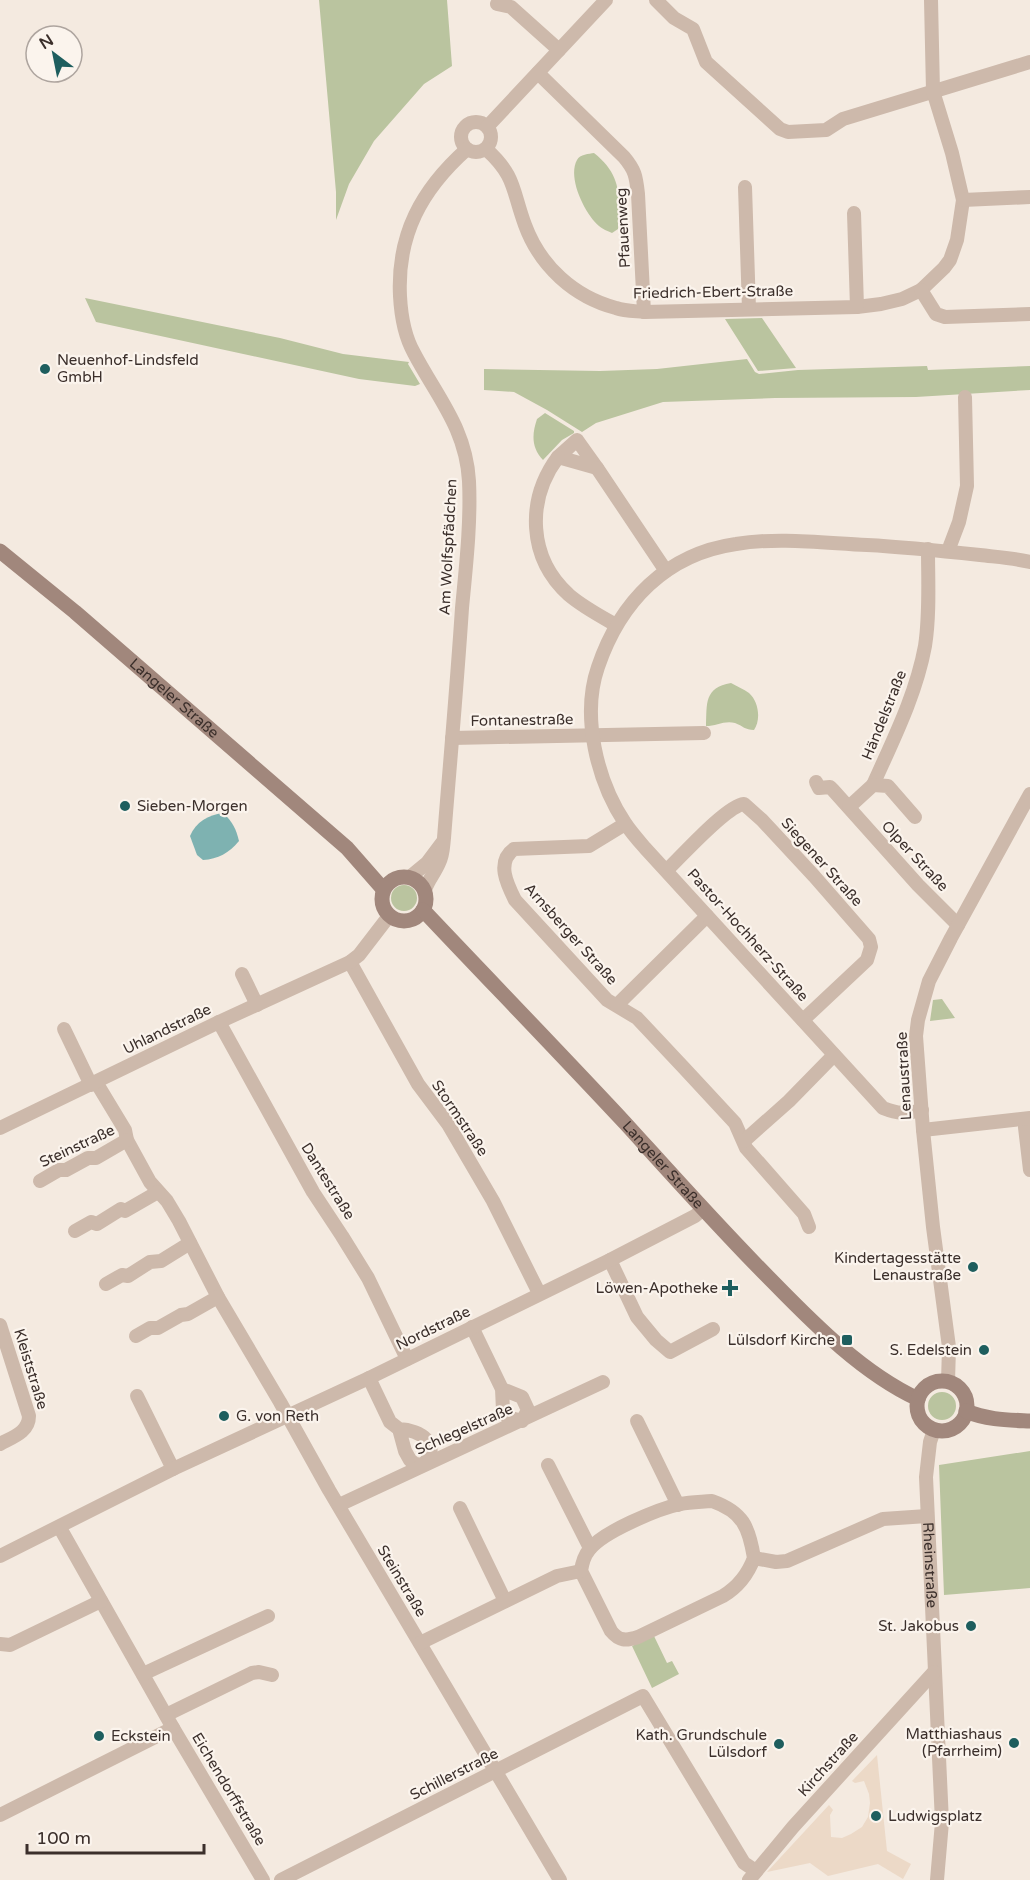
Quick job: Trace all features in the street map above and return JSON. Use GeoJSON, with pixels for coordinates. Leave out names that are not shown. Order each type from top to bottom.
{"type":"FeatureCollection","features":[{"type":"Feature","properties":{"kind":"street"},"geometry":{"type":"LineString","coordinates":[[487,127],[606,0]]}},
{"type":"Feature","properties":{"kind":"street"},"geometry":{"type":"LineString","coordinates":[[656,0],[674,18],[693,29],[706,62],[773,124],[788,132],[826,130],[843,119],[1030,62]]}},
{"type":"Feature","properties":{"kind":"street"},"geometry":{"type":"LineString","coordinates":[[931,0],[933,91],[957,171],[963,200],[1030,197]]}},
{"type":"Feature","properties":{"kind":"street"},"geometry":{"type":"LineString","coordinates":[[497,4],[511,8],[559,50]]}},
{"type":"Feature","properties":{"kind":"street","name":"Pfauenweg"},"geometry":{"type":"LineString","coordinates":[[538,73],[633,168],[638,194],[644,312]]}},
{"type":"Feature","properties":{"kind":"street"},"geometry":{"type":"LineString","coordinates":[[476,122],[487,127],[491,138],[486,148],[478,152],[467,149],[461,139],[465,127],[476,122]]}},
{"type":"Feature","properties":{"kind":"street","name":"Friedrich-Ebert-Straße"},"geometry":{"type":"LineString","coordinates":[[486,148],[509,175],[531,240],[551,269],[575,290],[590,298],[616,308],[644,312],[857,307],[902,299],[921,290],[950,260],[957,240],[963,200]]}},
{"type":"Feature","properties":{"kind":"street","name":"Am Wolfspfädchen"},"geometry":{"type":"LineString","coordinates":[[425,890],[427,882],[439,864],[444,838],[467,552],[469,479],[456,425],[412,350],[402,316],[400,273],[407,234],[421,203],[440,176],[467,149]]}},
{"type":"Feature","properties":{"kind":"street"},"geometry":{"type":"LineString","coordinates":[[746,187],[749,309]]}},
{"type":"Feature","properties":{"kind":"street"},"geometry":{"type":"LineString","coordinates":[[854,213],[857,307]]}},
{"type":"Feature","properties":{"kind":"street"},"geometry":{"type":"LineString","coordinates":[[921,290],[936,314],[945,317],[1030,314]]}},
{"type":"Feature","properties":{"kind":"street"},"geometry":{"type":"LineString","coordinates":[[948,551],[959,522],[967,486],[965,396]]}},
{"type":"Feature","properties":{"kind":"street"},"geometry":{"type":"LineString","coordinates":[[616,625],[570,596],[554,579],[542,555],[536,529],[535,515],[538,495],[548,472],[558,458],[577,440],[666,571]]}},
{"type":"Feature","properties":{"kind":"street"},"geometry":{"type":"LineString","coordinates":[[558,458],[597,468]]}},
{"type":"Feature","properties":{"kind":"street","name":"Pastor-Hochherz-Straße"},"geometry":{"type":"LineString","coordinates":[[922,1110],[897,1114],[883,1108],[625,824],[608,790],[598,761],[592,735],[592,687],[604,648],[616,625],[640,593],[666,571],[692,556],[736,544],[788,541],[928,549],[1030,561]]}},
{"type":"Feature","properties":{"kind":"street","name":"Händelstraße"},"geometry":{"type":"LineString","coordinates":[[873,785],[905,713],[922,661],[928,615],[928,549]]}},
{"type":"Feature","properties":{"kind":"street","name":"Langeler Straße"},"geometry":{"type":"LineString","coordinates":[[0,551],[75,612],[347,848],[383,889]]}},
{"type":"Feature","properties":{"kind":"street"},"geometry":{"type":"LineString","coordinates":[[592,735],[704,733]]}},
{"type":"Feature","properties":{"kind":"street","name":"Fontanestraße"},"geometry":{"type":"LineString","coordinates":[[452,738],[592,735]]}},
{"type":"Feature","properties":{"kind":"street","name":"Olper Straße"},"geometry":{"type":"LineString","coordinates":[[816,782],[819,788],[830,787],[918,885],[958,925]]}},
{"type":"Feature","properties":{"kind":"street"},"geometry":{"type":"LineString","coordinates":[[849,807],[873,785]]}},
{"type":"Feature","properties":{"kind":"street","name":"Olper Straße"},"geometry":{"type":"LineString","coordinates":[[873,785],[888,786],[915,817]]}},
{"type":"Feature","properties":{"kind":"street","name":"Lenaustraße"},"geometry":{"type":"LineString","coordinates":[[948,1382],[949,1347],[923,1130],[916,1036],[918,1020],[929,981],[958,925],[1025,818],[1030,794]]}},
{"type":"Feature","properties":{"kind":"street","name":"Siegener Straße"},"geometry":{"type":"LineString","coordinates":[[667,870],[724,815],[738,805],[744,804],[814,876],[869,939],[871,947],[867,960],[803,1020]]}},
{"type":"Feature","properties":{"kind":"street","name":"Arnsberger Straße"},"geometry":{"type":"LineString","coordinates":[[625,824],[589,846],[514,849],[507,855],[504,867],[507,884],[515,900],[608,1000],[636,1018],[735,1123],[746,1148],[804,1214],[809,1227]]}},
{"type":"Feature","properties":{"kind":"street","name":"Am Wolfspfädchen"},"geometry":{"type":"LineString","coordinates":[[403,877],[427,863],[444,838]]}},
{"type":"Feature","properties":{"kind":"street","name":"Langeler Straße"},"geometry":{"type":"LineString","coordinates":[[347,848],[387,874],[403,877]]}},
{"type":"Feature","properties":{"kind":"street"},"geometry":{"type":"LineString","coordinates":[[403,877],[421,884],[425,890],[426,900],[423,910],[407,921],[389,916],[382,903],[383,889],[389,882],[403,877]]}},
{"type":"Feature","properties":{"kind":"street","name":"Langeler Straße"},"geometry":{"type":"LineString","coordinates":[[423,910],[703,1209],[815,1324],[869,1370],[894,1388],[918,1399]]}},
{"type":"Feature","properties":{"kind":"street","name":"Uhlandstraße"},"geometry":{"type":"LineString","coordinates":[[0,1128],[219,1022],[350,962],[359,955],[389,916]]}},
{"type":"Feature","properties":{"kind":"street"},"geometry":{"type":"LineString","coordinates":[[617,1005],[707,916]]}},
{"type":"Feature","properties":{"kind":"street","name":"Stormstraße"},"geometry":{"type":"LineString","coordinates":[[350,962],[418,1084],[448,1124],[493,1201],[539,1293]]}},
{"type":"Feature","properties":{"kind":"street"},"geometry":{"type":"LineString","coordinates":[[242,974],[257,1005]]}},
{"type":"Feature","properties":{"kind":"street","name":"Dantestraße"},"geometry":{"type":"LineString","coordinates":[[219,1022],[313,1192],[368,1278],[407,1359]]}},
{"type":"Feature","properties":{"kind":"street"},"geometry":{"type":"LineString","coordinates":[[64,1029],[94,1083]]}},
{"type":"Feature","properties":{"kind":"street"},"geometry":{"type":"LineString","coordinates":[[744,1141],[789,1101],[834,1055]]}},
{"type":"Feature","properties":{"kind":"street","name":"Steinstraße"},"geometry":{"type":"LineString","coordinates":[[94,1083],[125,1130],[127,1140],[150,1182],[167,1201],[218,1297],[560,1880]]}},
{"type":"Feature","properties":{"kind":"street"},"geometry":{"type":"LineString","coordinates":[[923,1130],[1027,1119],[1030,1170]]}},
{"type":"Feature","properties":{"kind":"street","name":"Steinstraße"},"geometry":{"type":"LineString","coordinates":[[40,1181],[88,1158],[96,1158],[127,1140]]}},
{"type":"Feature","properties":{"kind":"street"},"geometry":{"type":"LineString","coordinates":[[75,1231],[91,1222],[97,1224],[121,1209],[125,1211],[158,1192]]}},
{"type":"Feature","properties":{"kind":"street","name":"Nordstraße"},"geometry":{"type":"LineString","coordinates":[[0,1556],[60,1528],[173,1469],[369,1378],[610,1260],[695,1216],[703,1209]]}},
{"type":"Feature","properties":{"kind":"street"},"geometry":{"type":"LineString","coordinates":[[106,1284],[122,1275],[128,1276],[150,1262],[161,1261],[190,1244]]}},
{"type":"Feature","properties":{"kind":"street"},"geometry":{"type":"LineString","coordinates":[[610,1260],[637,1317],[656,1341],[670,1352],[713,1329]]}},
{"type":"Feature","properties":{"kind":"street"},"geometry":{"type":"LineString","coordinates":[[136,1336],[150,1328],[158,1328],[180,1315],[188,1314],[218,1297]]}},
{"type":"Feature","properties":{"kind":"street","name":"Kleiststraße"},"geometry":{"type":"LineString","coordinates":[[0,1325],[29,1416],[29,1424],[18,1435],[0,1444]]}},
{"type":"Feature","properties":{"kind":"street"},"geometry":{"type":"LineString","coordinates":[[472,1327],[502,1389],[503,1410],[507,1417],[522,1421],[528,1410],[522,1397],[502,1389]]}},
{"type":"Feature","properties":{"kind":"street"},"geometry":{"type":"LineString","coordinates":[[369,1378],[390,1422],[399,1429],[417,1432],[426,1438],[431,1448],[428,1460],[423,1465],[410,1460],[399,1429]]}},
{"type":"Feature","properties":{"kind":"street","name":"Schlegelstraße"},"geometry":{"type":"LineString","coordinates":[[339,1504],[603,1382]]}},
{"type":"Feature","properties":{"kind":"street"},"geometry":{"type":"LineString","coordinates":[[948,1382],[961,1390],[965,1396],[966,1411],[955,1428],[934,1430],[922,1421],[918,1414],[918,1399],[926,1387],[933,1383],[948,1382]]}},
{"type":"Feature","properties":{"kind":"street"},"geometry":{"type":"LineString","coordinates":[[137,1396],[173,1469]]}},
{"type":"Feature","properties":{"kind":"street"},"geometry":{"type":"LineString","coordinates":[[966,1411],[998,1420],[1030,1422]]}},
{"type":"Feature","properties":{"kind":"street"},"geometry":{"type":"LineString","coordinates":[[638,1422],[678,1504]]}},
{"type":"Feature","properties":{"kind":"street","name":"Rheinstraße"},"geometry":{"type":"LineString","coordinates":[[934,1430],[927,1463],[927,1516],[942,1822],[937,1880]]}},
{"type":"Feature","properties":{"kind":"street"},"geometry":{"type":"LineString","coordinates":[[548,1465],[590,1548]]}},
{"type":"Feature","properties":{"kind":"street"},"geometry":{"type":"LineString","coordinates":[[712,1502],[728,1507],[740,1516],[747,1528],[754,1558],[744,1578],[734,1589],[723,1596],[638,1637],[627,1641],[617,1638],[581,1571],[586,1555],[590,1548],[600,1540],[636,1520],[678,1504],[712,1502]]}},
{"type":"Feature","properties":{"kind":"street"},"geometry":{"type":"LineString","coordinates":[[460,1509],[505,1601]]}},
{"type":"Feature","properties":{"kind":"street"},"geometry":{"type":"LineString","coordinates":[[754,1558],[776,1562],[787,1561],[883,1519],[927,1516]]}},
{"type":"Feature","properties":{"kind":"street","name":"Eichendorffstraße"},"geometry":{"type":"LineString","coordinates":[[60,1528],[173,1728],[264,1880]]}},
{"type":"Feature","properties":{"kind":"street"},"geometry":{"type":"LineString","coordinates":[[420,1643],[557,1576],[581,1571]]}},
{"type":"Feature","properties":{"kind":"street"},"geometry":{"type":"LineString","coordinates":[[0,1644],[10,1645],[101,1601]]}},
{"type":"Feature","properties":{"kind":"street"},"geometry":{"type":"LineString","coordinates":[[142,1674],[268,1616]]}},
{"type":"Feature","properties":{"kind":"street","name":"Kirchstraße"},"geometry":{"type":"LineString","coordinates":[[753,1876],[793,1827],[934,1672]]}},
{"type":"Feature","properties":{"kind":"street"},"geometry":{"type":"LineString","coordinates":[[166,1715],[252,1673],[273,1675]]}},
{"type":"Feature","properties":{"kind":"street","name":"Schillerstraße"},"geometry":{"type":"LineString","coordinates":[[280,1880],[643,1696],[753,1876]]}},
{"type":"Feature","properties":{"kind":"street"},"geometry":{"type":"LineString","coordinates":[[0,1815],[173,1728]]}},
{"type":"Feature","properties":{"kind":"green space"},"geometry":{"type":"Polygon","coordinates":[[[319,0],[447,0],[452,66],[424,84],[374,141],[349,184],[336,220],[336,192],[319,0]]]}},
{"type":"Feature","properties":{"kind":"green space"},"geometry":{"type":"Polygon","coordinates":[[[594,153],[610,170],[617,187],[618,229],[612,233],[600,227],[588,213],[576,186],[574,176],[578,158],[594,153]]]}},
{"type":"Feature","properties":{"kind":"green space"},"geometry":{"type":"Polygon","coordinates":[[[85,298],[280,338],[343,354],[409,362],[420,384],[415,386],[359,379],[96,322],[85,298]]]}},
{"type":"Feature","properties":{"kind":"green space"},"geometry":{"type":"Polygon","coordinates":[[[762,318],[796,368],[758,371],[725,319],[762,318]]]}},
{"type":"Feature","properties":{"kind":"green space"},"geometry":{"type":"Polygon","coordinates":[[[747,359],[755,372],[759,374],[798,370],[927,366],[928,370],[1030,366],[1030,390],[916,397],[663,402],[596,423],[582,432],[514,392],[484,390],[484,369],[600,371],[657,369],[747,359]]]}},
{"type":"Feature","properties":{"kind":"green space"},"geometry":{"type":"Polygon","coordinates":[[[545,413],[574,433],[562,440],[543,460],[536,450],[534,430],[537,419],[545,413]]]}},
{"type":"Feature","properties":{"kind":"green space"},"geometry":{"type":"Polygon","coordinates":[[[731,683],[749,693],[755,701],[758,716],[754,730],[731,722],[706,726],[707,704],[711,693],[722,685],[731,683]]]}},
{"type":"Feature","properties":{"kind":"green space"},"geometry":{"type":"Polygon","coordinates":[[[404,885],[414,888],[417,898],[414,908],[404,911],[394,908],[391,898],[394,888],[404,885]]]}},
{"type":"Feature","properties":{"kind":"green space"},"geometry":{"type":"Polygon","coordinates":[[[942,999],[955,1018],[930,1021],[933,1000],[942,999]]]}},
{"type":"Feature","properties":{"kind":"green space"},"geometry":{"type":"Polygon","coordinates":[[[942,1392],[952,1396],[956,1406],[952,1416],[942,1420],[932,1416],[928,1406],[932,1396],[942,1392]]]}},
{"type":"Feature","properties":{"kind":"green space"},"geometry":{"type":"Polygon","coordinates":[[[1030,1451],[1030,1588],[944,1595],[939,1465],[1030,1451]]]}},
{"type":"Feature","properties":{"kind":"green space"},"geometry":{"type":"Polygon","coordinates":[[[654,1636],[667,1663],[672,1661],[679,1674],[652,1688],[632,1646],[654,1636]]]}},
{"type":"Feature","properties":{"kind":"shaded area","name":"Ludwigsplatz"},"geometry":{"type":"Polygon","coordinates":[[[877,1755],[887,1851],[911,1864],[903,1879],[878,1864],[828,1876],[810,1863],[767,1872],[829,1805],[833,1810],[830,1815],[831,1837],[842,1838],[862,1827],[868,1817],[869,1794],[864,1781],[855,1783],[852,1781],[877,1755]]]}},
{"type":"Feature","properties":{"kind":"water"},"geometry":{"type":"Polygon","coordinates":[[[223,813],[234,826],[239,841],[223,855],[203,860],[197,855],[190,836],[203,820],[223,813]]]}},
{"type":"Feature","properties":{"kind":"place","name":"Neuenhof-Lindsfeld GmbH"},"geometry":{"type":"Point","coordinates":[45,369]}},
{"type":"Feature","properties":{"kind":"place","name":"Sieben-Morgen"},"geometry":{"type":"Point","coordinates":[125,806]}},
{"type":"Feature","properties":{"kind":"place","name":"Kindertagesstätte Lenaustraße"},"geometry":{"type":"Point","coordinates":[973,1267]}},
{"type":"Feature","properties":{"kind":"place","name":"Löwen-Apotheke"},"geometry":{"type":"Point","coordinates":[730,1288]}},
{"type":"Feature","properties":{"kind":"place","name":"Lülsdorf Kirche"},"geometry":{"type":"Point","coordinates":[847,1340]}},
{"type":"Feature","properties":{"kind":"place","name":"S. Edelstein"},"geometry":{"type":"Point","coordinates":[984,1350]}},
{"type":"Feature","properties":{"kind":"place","name":"G. von Reth"},"geometry":{"type":"Point","coordinates":[224,1416]}},
{"type":"Feature","properties":{"kind":"place","name":"St. Jakobus"},"geometry":{"type":"Point","coordinates":[971,1626]}},
{"type":"Feature","properties":{"kind":"place","name":"Eckstein"},"geometry":{"type":"Point","coordinates":[99,1736]}},
{"type":"Feature","properties":{"kind":"place","name":"Matthiashaus (Pfarrheim)"},"geometry":{"type":"Point","coordinates":[1014,1743]}},
{"type":"Feature","properties":{"kind":"place","name":"Kath. Grundschule Lülsdorf"},"geometry":{"type":"Point","coordinates":[779,1744]}},
{"type":"Feature","properties":{"kind":"place","name":"Ludwigsplatz"},"geometry":{"type":"Point","coordinates":[876,1816]}}]}
